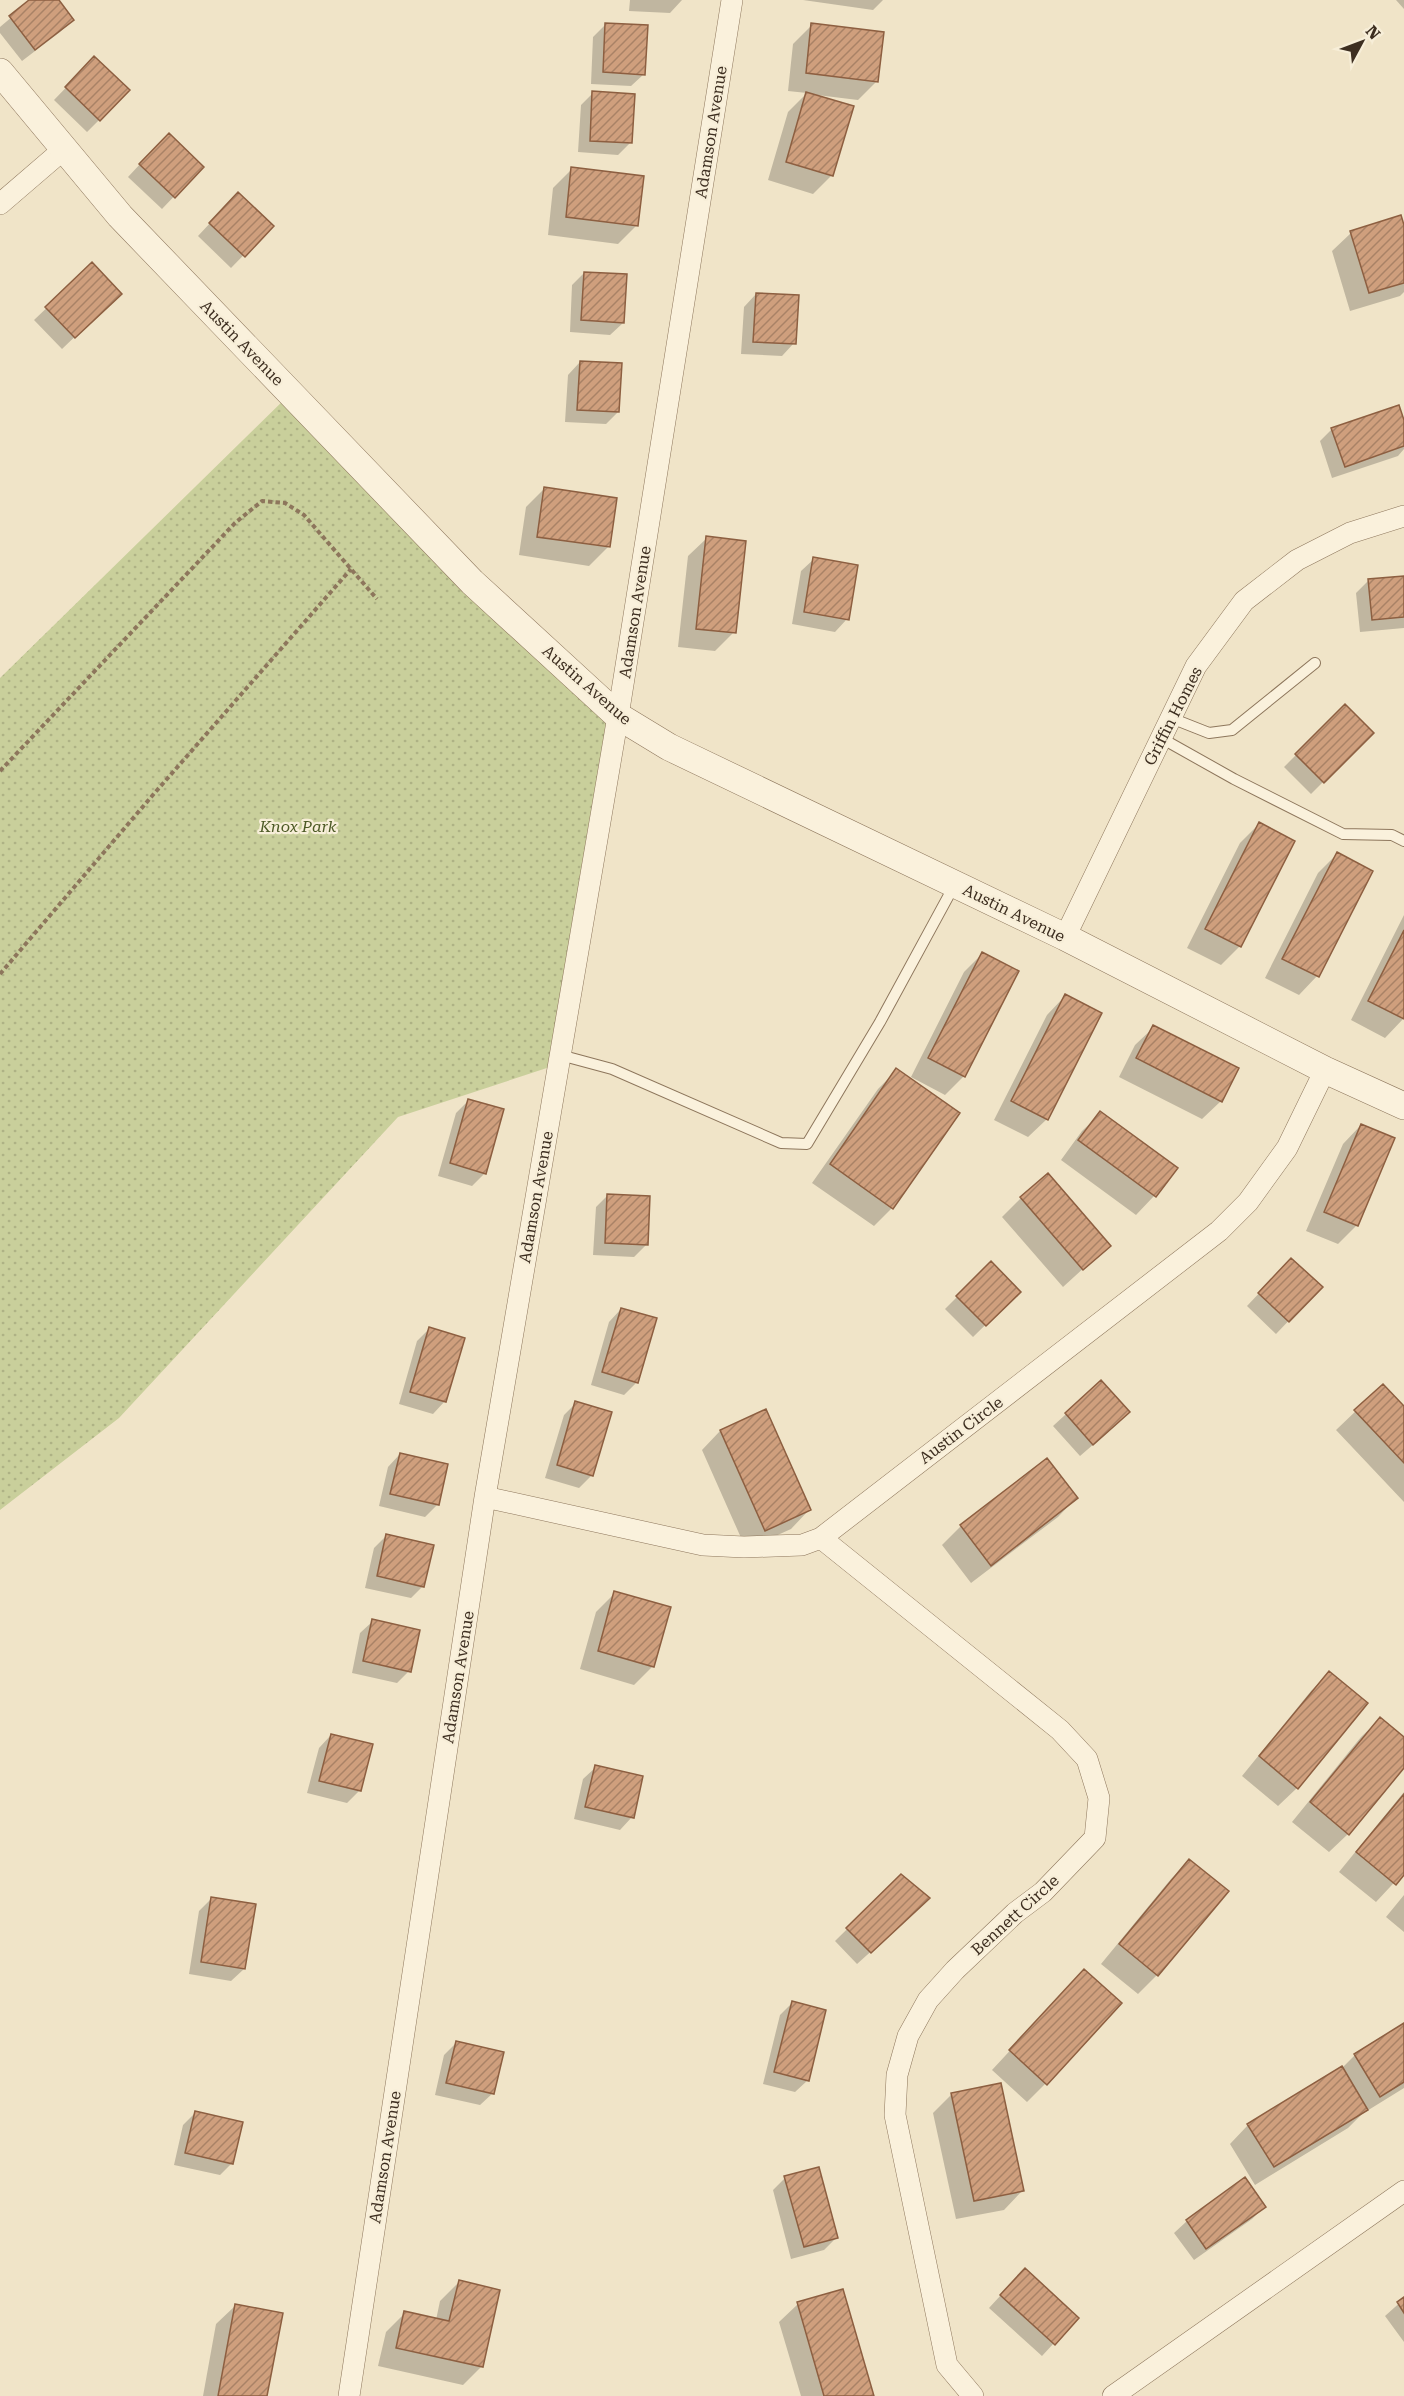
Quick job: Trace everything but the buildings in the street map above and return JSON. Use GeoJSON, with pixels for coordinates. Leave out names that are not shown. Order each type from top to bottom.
{"type":"FeatureCollection","features":[{"type":"Feature","properties":{"kind":"street","name":"Adamson Avenue"},"geometry":{"type":"LineString","coordinates":[[349,2396],[485,1497],[618,716],[732,0]]}},
{"type":"Feature","properties":{"kind":"street","name":"Austin Avenue"},"geometry":{"type":"LineString","coordinates":[[0,72],[120,216],[472,582],[618,716],[669,747],[1065,937],[1325,1070],[1404,1106]]}},
{"type":"Feature","properties":{"kind":"street"},"geometry":{"type":"LineString","coordinates":[[0,204],[64,149]]}},
{"type":"Feature","properties":{"kind":"street","name":"Griffin Homes"},"geometry":{"type":"LineString","coordinates":[[1065,937],[1196,666],[1244,601],[1297,560],[1350,533],[1404,516]]}},
{"type":"Feature","properties":{"kind":"street","name":"Austin Circle"},"geometry":{"type":"LineString","coordinates":[[485,1497],[703,1545],[744,1547],[802,1545],[820,1538],[1219,1231],[1248,1202],[1287,1148],[1325,1070]]}},
{"type":"Feature","properties":{"kind":"street","name":"Bennett Circle"},"geometry":{"type":"LineString","coordinates":[[820,1538],[1060,1730],[1087,1759],[1099,1798],[1095,1838],[1043,1892],[1015,1913],[955,1970],[928,2000],[908,2036],[897,2075],[895,2115],[947,2365],[973,2396]]}},
{"type":"Feature","properties":{"kind":"street"},"geometry":{"type":"LineString","coordinates":[[1113,2396],[1404,2191]]}},
{"type":"Feature","properties":{"kind":"lane"},"geometry":{"type":"LineString","coordinates":[[1171,718],[1209,733],[1232,730],[1315,663]]}},
{"type":"Feature","properties":{"kind":"lane"},"geometry":{"type":"LineString","coordinates":[[1161,738],[1234,779],[1343,834],[1392,835],[1404,842]]}},
{"type":"Feature","properties":{"kind":"lane"},"geometry":{"type":"LineString","coordinates":[[560,1055],[612,1069],[781,1143],[807,1144],[880,1022],[955,884]]}},
{"type":"Feature","properties":{"kind":"path"},"geometry":{"type":"LineString","coordinates":[[0,771],[235,524],[262,501],[285,503],[304,515],[377,599]]}},
{"type":"Feature","properties":{"kind":"path"},"geometry":{"type":"LineString","coordinates":[[0,974],[351,569]]}},
{"type":"Feature","properties":{"kind":"green space","name":"Knox Park"},"geometry":{"type":"Polygon","coordinates":[[[291,393],[618,716],[559,1064],[398,1117],[119,1418],[0,1510],[0,678],[291,393]]]}}]}
